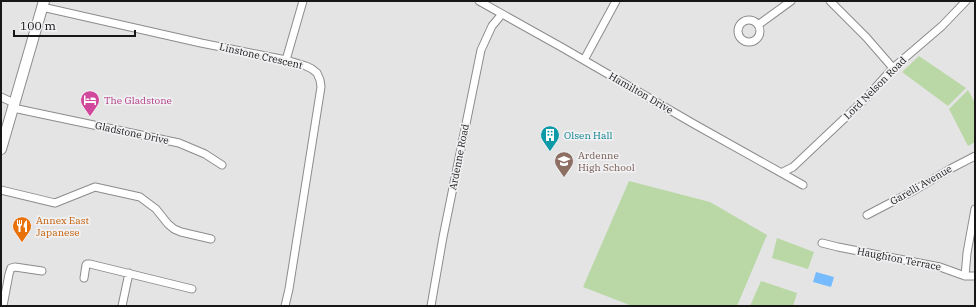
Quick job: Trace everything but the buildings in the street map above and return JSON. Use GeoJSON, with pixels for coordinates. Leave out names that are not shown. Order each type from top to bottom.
{"type":"FeatureCollection","features":[{"type":"Feature","properties":{"kind":"main road"},"geometry":{"type":"LineString","coordinates":[[1,147],[43,4]]}},
{"type":"Feature","properties":{"kind":"street"},"geometry":{"type":"LineString","coordinates":[[286,60],[303,1]]}},
{"type":"Feature","properties":{"kind":"street","name":"Hamilton Drive"},"geometry":{"type":"LineString","coordinates":[[479,1],[694,124],[803,184]]}},
{"type":"Feature","properties":{"kind":"street"},"geometry":{"type":"LineString","coordinates":[[584,60],[616,1]]}},
{"type":"Feature","properties":{"kind":"street"},"geometry":{"type":"LineString","coordinates":[[758,25],[791,1]]}},
{"type":"Feature","properties":{"kind":"street"},"geometry":{"type":"LineString","coordinates":[[830,1],[894,68]]}},
{"type":"Feature","properties":{"kind":"street","name":"Lord Nelson Road"},"geometry":{"type":"LineString","coordinates":[[783,172],[793,167],[865,99],[894,68],[942,26],[966,1]]}},
{"type":"Feature","properties":{"kind":"street","name":"Linstone Crescent"},"geometry":{"type":"LineString","coordinates":[[43,4],[201,43],[286,60],[306,66],[317,74],[321,86],[285,306]]}},
{"type":"Feature","properties":{"kind":"street","name":"Ardenne Road"},"geometry":{"type":"LineString","coordinates":[[431,306],[443,237],[481,50],[492,26],[502,14]]}},
{"type":"Feature","properties":{"kind":"street","name":"Gladstone Drive"},"geometry":{"type":"LineString","coordinates":[[1,98],[14,106],[179,144],[204,154],[222,165]]}},
{"type":"Feature","properties":{"kind":"street","name":"Garelli Avenue"},"geometry":{"type":"LineString","coordinates":[[867,215],[975,156]]}},
{"type":"Feature","properties":{"kind":"street"},"geometry":{"type":"LineString","coordinates":[[1,190],[55,203],[95,187],[140,197],[156,209],[174,229],[211,239]]}},
{"type":"Feature","properties":{"kind":"street"},"geometry":{"type":"LineString","coordinates":[[965,276],[967,253],[975,209]]}},
{"type":"Feature","properties":{"kind":"street","name":"Haughton Terrace"},"geometry":{"type":"LineString","coordinates":[[822,243],[940,267],[965,276],[975,276]]}},
{"type":"Feature","properties":{"kind":"street"},"geometry":{"type":"LineString","coordinates":[[84,278],[85,267],[87,264],[192,289]]}},
{"type":"Feature","properties":{"kind":"street"},"geometry":{"type":"LineString","coordinates":[[3,306],[11,268],[15,267],[42,271]]}},
{"type":"Feature","properties":{"kind":"street"},"geometry":{"type":"LineString","coordinates":[[122,306],[129,274]]}},
{"type":"Feature","properties":{"kind":"green space"},"geometry":{"type":"Polygon","coordinates":[[[919,56],[966,88],[948,106],[902,72],[919,56]]]}},
{"type":"Feature","properties":{"kind":"green space"},"geometry":{"type":"Polygon","coordinates":[[[968,90],[975,103],[975,142],[968,146],[949,109],[968,90]]]}},
{"type":"Feature","properties":{"kind":"green space"},"geometry":{"type":"Polygon","coordinates":[[[629,181],[710,202],[767,235],[737,306],[632,306],[583,287],[629,181]]]}},
{"type":"Feature","properties":{"kind":"green space"},"geometry":{"type":"Polygon","coordinates":[[[777,238],[814,252],[808,269],[772,258],[777,238]]]}},
{"type":"Feature","properties":{"kind":"green space"},"geometry":{"type":"Polygon","coordinates":[[[761,281],[797,293],[793,306],[750,306],[761,281]]]}},
{"type":"Feature","properties":{"kind":"water"},"geometry":{"type":"Polygon","coordinates":[[[816,272],[834,277],[831,287],[813,282],[816,272]]]}},
{"type":"Feature","properties":{"kind":"place","name":"The Gladstone"},"geometry":{"type":"Point","coordinates":[90,117]}},
{"type":"Feature","properties":{"kind":"place","name":"Olsen Hall"},"geometry":{"type":"Point","coordinates":[550,152]}},
{"type":"Feature","properties":{"kind":"place","name":"Ardenne High School"},"geometry":{"type":"Point","coordinates":[564,178]}},
{"type":"Feature","properties":{"kind":"place","name":"Annex East Japanese"},"geometry":{"type":"Point","coordinates":[22,243]}}]}
